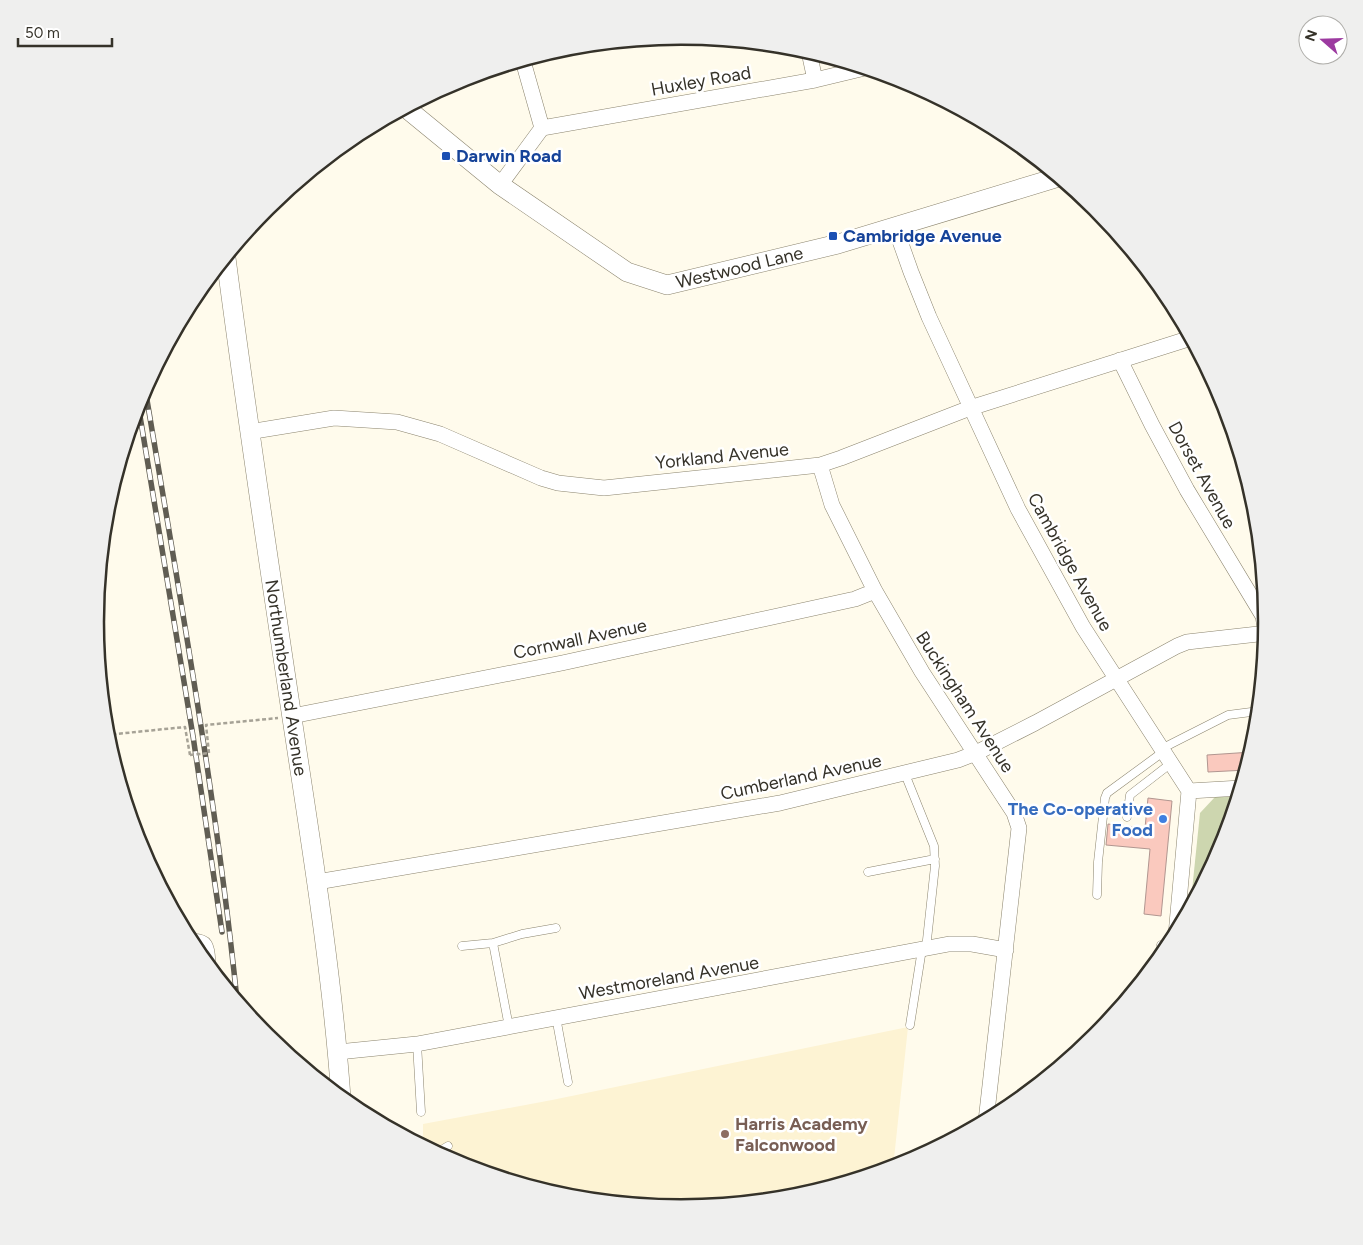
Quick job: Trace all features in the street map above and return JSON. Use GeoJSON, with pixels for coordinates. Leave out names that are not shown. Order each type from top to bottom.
{"type":"FeatureCollection","features":[{"type":"Feature","properties":{"kind":"street"},"geometry":{"type":"LineString","coordinates":[[811,60],[815,80]]}},
{"type":"Feature","properties":{"kind":"street"},"geometry":{"type":"LineString","coordinates":[[500,184],[542,128],[525,67]]}},
{"type":"Feature","properties":{"kind":"street","name":"Huxley Road"},"geometry":{"type":"LineString","coordinates":[[542,128],[815,80],[851,71]]}},
{"type":"Feature","properties":{"kind":"street","name":"Westwood Lane"},"geometry":{"type":"LineString","coordinates":[[412,112],[500,184],[627,272],[667,284],[792,256],[1051,179]]}},
{"type":"Feature","properties":{"kind":"street","name":"Cambridge Avenue"},"geometry":{"type":"LineString","coordinates":[[895,227],[929,317],[1018,509],[1083,627],[1189,791]]}},
{"type":"Feature","properties":{"kind":"street","name":"Northumberland Avenue"},"geometry":{"type":"LineString","coordinates":[[227,266],[249,432],[317,882],[338,1052],[340,1088]]}},
{"type":"Feature","properties":{"kind":"street","name":"Yorkland Avenue"},"geometry":{"type":"LineString","coordinates":[[249,432],[334,418],[397,422],[440,434],[542,478],[558,483],[604,488],[820,464],[841,458],[970,408],[1185,340]]}},
{"type":"Feature","properties":{"kind":"street","name":"Dorset Avenue"},"geometry":{"type":"LineString","coordinates":[[1120,360],[1187,490],[1259,609]]}},
{"type":"Feature","properties":{"kind":"street","name":"Buckingham Avenue"},"geometry":{"type":"LineString","coordinates":[[820,464],[832,504],[875,591],[922,672],[1014,813],[1019,828],[987,1112]]}},
{"type":"Feature","properties":{"kind":"street","name":"Cornwall Avenue"},"geometry":{"type":"LineString","coordinates":[[292,716],[562,663],[855,599],[875,591]]}},
{"type":"Feature","properties":{"kind":"street","name":"Cumberland Avenue"},"geometry":{"type":"LineString","coordinates":[[317,882],[780,803],[905,774],[958,760],[976,753],[1187,642],[1259,634]]}},
{"type":"Feature","properties":{"kind":"street"},"geometry":{"type":"LineString","coordinates":[[1179,916],[1189,791],[1234,788]]}},
{"type":"Feature","properties":{"kind":"street","name":"Westmoreland Avenue"},"geometry":{"type":"LineString","coordinates":[[338,1052],[417,1044],[924,949],[959,944],[1006,950]]}},
{"type":"Feature","properties":{"kind":"lane"},"geometry":{"type":"LineString","coordinates":[[1096,895],[1105,798],[1111,789],[1228,715],[1252,712]]}},
{"type":"Feature","properties":{"kind":"lane"},"geometry":{"type":"LineString","coordinates":[[1127,817],[1130,795],[1165,755]]}},
{"type":"Feature","properties":{"kind":"lane"},"geometry":{"type":"LineString","coordinates":[[905,774],[934,846],[935,859],[924,949],[910,1025]]}},
{"type":"Feature","properties":{"kind":"lane"},"geometry":{"type":"LineString","coordinates":[[868,872],[935,859]]}},
{"type":"Feature","properties":{"kind":"lane"},"geometry":{"type":"LineString","coordinates":[[462,946],[493,943],[522,934],[556,928]]}},
{"type":"Feature","properties":{"kind":"lane"},"geometry":{"type":"LineString","coordinates":[[197,937],[206,940],[210,945],[211,957]]}},
{"type":"Feature","properties":{"kind":"lane"},"geometry":{"type":"LineString","coordinates":[[493,943],[509,1027]]}},
{"type":"Feature","properties":{"kind":"lane"},"geometry":{"type":"LineString","coordinates":[[556,1018],[568,1082]]}},
{"type":"Feature","properties":{"kind":"lane"},"geometry":{"type":"LineString","coordinates":[[417,1044],[421,1112]]}},
{"type":"Feature","properties":{"kind":"lane"},"geometry":{"type":"LineString","coordinates":[[444,1148],[448,1146]]}},
{"type":"Feature","properties":{"kind":"path"},"geometry":{"type":"LineString","coordinates":[[115,734],[185,727],[190,755],[209,753],[206,726],[292,716]]}},
{"type":"Feature","properties":{"kind":"shaded area","name":"Harris Academy Falconwood"},"geometry":{"type":"Polygon","coordinates":[[[908,1027],[894,1159],[831,1180],[794,1189],[719,1199],[644,1199],[606,1195],[569,1189],[496,1169],[461,1156],[423,1138],[423,1124],[552,1100],[908,1027]]]}},
{"type":"Feature","properties":{"kind":"green space"},"geometry":{"type":"Polygon","coordinates":[[[1232,796],[1215,843],[1192,892],[1200,813],[1215,797],[1232,796]]]}},
{"type":"Feature","properties":{"kind":"building"},"geometry":{"type":"Polygon","coordinates":[[[1244,753],[1239,770],[1208,772],[1207,755],[1244,753]]]}},
{"type":"Feature","properties":{"kind":"building"},"geometry":{"type":"Polygon","coordinates":[[[1148,798],[1172,801],[1161,916],[1144,914],[1150,849],[1106,845],[1108,824],[1145,828],[1148,798]]]}},
{"type":"Feature","properties":{"kind":"railway"},"geometry":{"type":"LineString","coordinates":[[148,403],[208,770],[236,989]]}},
{"type":"Feature","properties":{"kind":"railway"},"geometry":{"type":"LineString","coordinates":[[141,421],[193,736],[222,932]]}},
{"type":"Feature","properties":{"kind":"place","name":"Darwin Road"},"geometry":{"type":"Point","coordinates":[446,156]}},
{"type":"Feature","properties":{"kind":"place","name":"Cambridge Avenue"},"geometry":{"type":"Point","coordinates":[833,236]}},
{"type":"Feature","properties":{"kind":"place","name":"The Co-operative Food"},"geometry":{"type":"Point","coordinates":[1163,819]}},
{"type":"Feature","properties":{"kind":"place","name":"Harris Academy Falconwood"},"geometry":{"type":"Point","coordinates":[725,1134]}}]}
